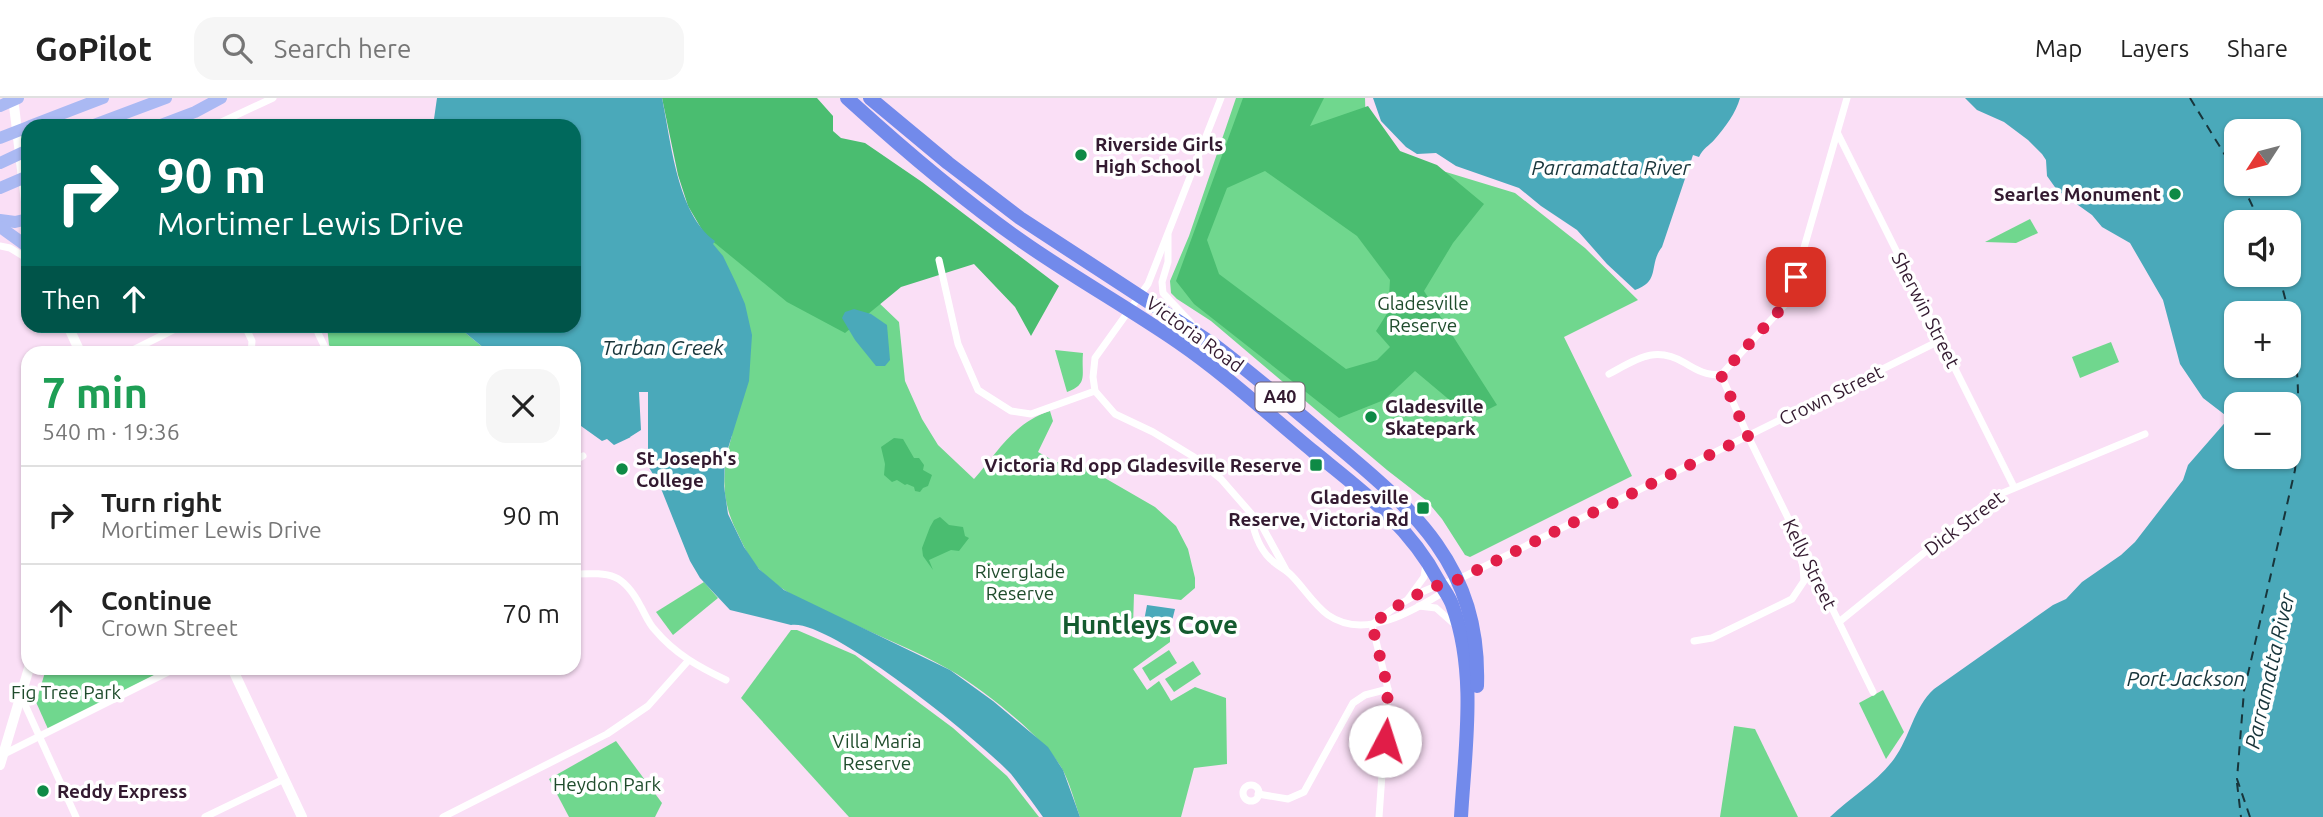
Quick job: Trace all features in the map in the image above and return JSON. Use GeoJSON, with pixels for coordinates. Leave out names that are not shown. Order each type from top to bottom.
{"type":"FeatureCollection","features":[{"type":"Feature","properties":{"kind":"highway","name":"Victoria Road"},"geometry":{"type":"LineString","coordinates":[[847,98],[930,173],[968,202],[1032,248],[1211,366],[1392,516],[1412,539],[1443,587],[1463,639],[1468,678],[1461,817]]}},
{"type":"Feature","properties":{"kind":"highway","name":"Victoria Road"},"geometry":{"type":"LineString","coordinates":[[870,98],[1011,212],[1213,344],[1356,461],[1410,510],[1433,537],[1457,580],[1472,623],[1477,662],[1470,817]]}},
{"type":"Feature","properties":{"kind":"main road"},"geometry":{"type":"LineString","coordinates":[[48,119],[103,98]]}},
{"type":"Feature","properties":{"kind":"main road"},"geometry":{"type":"LineString","coordinates":[[110,119],[166,98]]}},
{"type":"Feature","properties":{"kind":"main road"},"geometry":{"type":"LineString","coordinates":[[176,119],[221,98]]}},
{"type":"Feature","properties":{"kind":"main road"},"geometry":{"type":"LineString","coordinates":[[0,106],[15,102],[21,151]]}},
{"type":"Feature","properties":{"kind":"main road"},"geometry":{"type":"LineString","coordinates":[[0,138],[21,129]]}},
{"type":"Feature","properties":{"kind":"main road"},"geometry":{"type":"LineString","coordinates":[[0,163],[21,153]]}},
{"type":"Feature","properties":{"kind":"main road"},"geometry":{"type":"LineString","coordinates":[[0,188],[21,177]]}},
{"type":"Feature","properties":{"kind":"main road"},"geometry":{"type":"LineString","coordinates":[[0,220],[21,220]]}},
{"type":"Feature","properties":{"kind":"main road"},"geometry":{"type":"LineString","coordinates":[[0,227],[21,242]]}},
{"type":"Feature","properties":{"kind":"main road"},"geometry":{"type":"LineString","coordinates":[[2,760],[27,675]]}},
{"type":"Feature","properties":{"kind":"main road"},"geometry":{"type":"LineString","coordinates":[[235,675],[302,817]]}},
{"type":"Feature","properties":{"kind":"street"},"geometry":{"type":"LineString","coordinates":[[228,119],[273,98]]}},
{"type":"Feature","properties":{"kind":"street"},"geometry":{"type":"LineString","coordinates":[[1221,98],[1148,284],[1095,358],[1092,366],[1095,391],[1115,414],[1177,447],[1218,476],[1262,526],[1286,570],[1329,616],[1352,624],[1372,625],[1387,622],[1418,606],[1443,587]]}},
{"type":"Feature","properties":{"kind":"street"},"geometry":{"type":"LineString","coordinates":[[1609,374],[1649,355],[1663,354],[1701,373],[1721,375],[1789,300],[1847,98]]}},
{"type":"Feature","properties":{"kind":"street","name":"Sherwin Street"},"geometry":{"type":"LineString","coordinates":[[1838,134],[2014,486]]}},
{"type":"Feature","properties":{"kind":"street"},"geometry":{"type":"LineString","coordinates":[[1168,231],[1168,262],[1162,282],[1163,293],[1213,344]]}},
{"type":"Feature","properties":{"kind":"street"},"geometry":{"type":"LineString","coordinates":[[0,246],[21,255]]}},
{"type":"Feature","properties":{"kind":"street"},"geometry":{"type":"LineString","coordinates":[[939,260],[958,344],[978,390],[1011,411],[1031,414],[1095,391]]}},
{"type":"Feature","properties":{"kind":"street"},"geometry":{"type":"LineString","coordinates":[[141,346],[168,333]]}},
{"type":"Feature","properties":{"kind":"street","name":"Crown Street"},"geometry":{"type":"LineString","coordinates":[[1443,587],[1941,340]]}},
{"type":"Feature","properties":{"kind":"street","name":"Kelly Street"},"geometry":{"type":"LineString","coordinates":[[1721,375],[1873,692]]}},
{"type":"Feature","properties":{"kind":"street","name":"Dick Street"},"geometry":{"type":"LineString","coordinates":[[1839,622],[1993,497],[2145,433]]}},
{"type":"Feature","properties":{"kind":"street"},"geometry":{"type":"LineString","coordinates":[[1694,641],[1712,638],[1792,599],[1800,590],[1804,581],[1802,566],[1790,521]]}},
{"type":"Feature","properties":{"kind":"street"},"geometry":{"type":"LineString","coordinates":[[1406,602],[1426,571],[1422,554],[1412,539]]}},
{"type":"Feature","properties":{"kind":"street"},"geometry":{"type":"LineString","coordinates":[[581,574],[606,573],[621,581],[633,592],[653,629],[688,661],[726,680]]}},
{"type":"Feature","properties":{"kind":"street"},"geometry":{"type":"LineString","coordinates":[[1372,625],[1383,615],[1406,602],[1443,587]]}},
{"type":"Feature","properties":{"kind":"street"},"geometry":{"type":"LineString","coordinates":[[1418,606],[1442,611],[1450,618],[1463,639]]}},
{"type":"Feature","properties":{"kind":"street"},"geometry":{"type":"LineString","coordinates":[[1372,625],[1388,689],[1378,817]]}},
{"type":"Feature","properties":{"kind":"street"},"geometry":{"type":"LineString","coordinates":[[443,817],[607,734],[648,706],[688,661]]}},
{"type":"Feature","properties":{"kind":"street"},"geometry":{"type":"LineString","coordinates":[[2,760],[40,737],[162,675]]}},
{"type":"Feature","properties":{"kind":"street"},"geometry":{"type":"LineString","coordinates":[[1258,794],[1288,799],[1304,792],[1353,703],[1365,695],[1388,689]]}},
{"type":"Feature","properties":{"kind":"street"},"geometry":{"type":"LineString","coordinates":[[20,695],[76,817]]}},
{"type":"Feature","properties":{"kind":"street"},"geometry":{"type":"LineString","coordinates":[[205,817],[284,779]]}},
{"type":"Feature","properties":{"kind":"green space"},"geometry":{"type":"Polygon","coordinates":[[[662,98],[817,98],[833,116],[833,131],[841,138],[865,143],[922,182],[1059,286],[1031,336],[1015,307],[974,264],[901,287],[845,333],[787,302],[705,235],[688,206],[678,175],[662,98]]]}},
{"type":"Feature","properties":{"kind":"green space","name":"Gladesville Reserve"},"geometry":{"type":"Polygon","coordinates":[[[1236,98],[1365,98],[1366,129],[1400,158],[1515,193],[1585,248],[1638,300],[1564,337],[1632,476],[1470,557],[1465,555],[1427,501],[1211,321],[1177,299],[1171,293],[1170,281],[1189,236],[1236,98]]]}},
{"type":"Feature","properties":{"kind":"green space"},"geometry":{"type":"Polygon","coordinates":[[[1243,98],[1324,98],[1310,126],[1368,106],[1400,151],[1437,165],[1484,204],[1453,243],[1424,291],[1497,405],[1471,418],[1415,371],[1384,400],[1339,418],[1194,304],[1176,281],[1243,98]],[[1265,171],[1227,188],[1207,240],[1219,274],[1346,369],[1377,360],[1390,347],[1376,331],[1388,312],[1390,280],[1357,236],[1265,171]]]}},
{"type":"Feature","properties":{"kind":"green space"},"geometry":{"type":"Polygon","coordinates":[[[2030,219],[2038,233],[2016,243],[1985,242],[2030,219]]]}},
{"type":"Feature","properties":{"kind":"green space","name":"Riverglade Reserve"},"geometry":{"type":"Polygon","coordinates":[[[718,239],[854,279],[899,322],[905,381],[922,419],[938,445],[974,479],[1016,431],[1037,416],[1050,411],[1053,421],[1038,452],[1056,462],[1084,466],[1155,507],[1176,526],[1188,549],[1195,588],[1181,600],[1134,594],[1133,627],[1170,634],[1170,642],[1133,669],[1147,690],[1159,681],[1171,701],[1195,687],[1226,698],[1227,764],[1194,768],[1181,817],[1080,817],[1061,767],[1040,741],[995,701],[937,663],[796,597],[776,585],[755,565],[731,520],[725,496],[726,460],[732,435],[712,243],[718,239]]]}},
{"type":"Feature","properties":{"kind":"green space"},"geometry":{"type":"Polygon","coordinates":[[[328,333],[466,333],[481,346],[330,346],[328,333]]]}},
{"type":"Feature","properties":{"kind":"green space"},"geometry":{"type":"Polygon","coordinates":[[[2111,342],[2119,362],[2080,378],[2072,357],[2111,342]]]}},
{"type":"Feature","properties":{"kind":"green space"},"geometry":{"type":"Polygon","coordinates":[[[1055,350],[1083,353],[1081,382],[1067,392],[1055,350]]]}},
{"type":"Feature","properties":{"kind":"green space"},"geometry":{"type":"Polygon","coordinates":[[[894,438],[903,439],[914,458],[919,458],[924,465],[923,470],[932,475],[928,486],[920,492],[897,480],[892,482],[884,475],[885,464],[881,447],[894,438]]]}},
{"type":"Feature","properties":{"kind":"green space"},"geometry":{"type":"Polygon","coordinates":[[[940,517],[949,525],[963,527],[965,536],[969,538],[959,551],[951,550],[929,560],[933,570],[923,556],[922,548],[934,520],[940,517]]]}},
{"type":"Feature","properties":{"kind":"green space"},"geometry":{"type":"Polygon","coordinates":[[[704,582],[718,598],[673,635],[656,612],[704,582]]]}},
{"type":"Feature","properties":{"kind":"green space","name":"Villa Maria Reserve"},"geometry":{"type":"Polygon","coordinates":[[[791,630],[797,630],[855,655],[953,728],[1007,776],[1039,817],[849,817],[741,698],[791,630]]]}},
{"type":"Feature","properties":{"kind":"green space"},"geometry":{"type":"Polygon","coordinates":[[[1169,650],[1177,663],[1150,681],[1142,668],[1169,650]]]}},
{"type":"Feature","properties":{"kind":"green space"},"geometry":{"type":"Polygon","coordinates":[[[1193,661],[1201,674],[1174,692],[1165,679],[1193,661]]]}},
{"type":"Feature","properties":{"kind":"green space","name":"Fig Tree Park"},"geometry":{"type":"Polygon","coordinates":[[[44,675],[155,675],[48,729],[36,702],[44,675]]]}},
{"type":"Feature","properties":{"kind":"green space"},"geometry":{"type":"Polygon","coordinates":[[[1883,690],[1904,732],[1886,759],[1859,703],[1883,690]]]}},
{"type":"Feature","properties":{"kind":"green space"},"geometry":{"type":"Polygon","coordinates":[[[1734,726],[1755,729],[1798,817],[1720,817],[1734,726]]]}},
{"type":"Feature","properties":{"kind":"green space","name":"Heydon Park"},"geometry":{"type":"Polygon","coordinates":[[[616,741],[662,803],[655,817],[569,817],[549,779],[616,741]]]}},
{"type":"Feature","properties":{"kind":"water","name":"Tarban Creek"},"geometry":{"type":"Polygon","coordinates":[[[437,98],[662,98],[684,195],[702,229],[715,241],[713,244],[723,256],[745,304],[752,335],[749,381],[725,458],[724,486],[728,514],[744,547],[759,569],[784,590],[950,670],[993,701],[1048,747],[1063,770],[1080,817],[1043,817],[1011,774],[995,758],[905,685],[838,641],[810,628],[730,610],[700,578],[690,561],[660,486],[631,437],[614,445],[607,439],[602,441],[581,426],[581,346],[481,346],[466,333],[581,333],[581,119],[434,119],[437,98]]]}},
{"type":"Feature","properties":{"kind":"water","name":"Parramatta River"},"geometry":{"type":"Polygon","coordinates":[[[1373,98],[1740,98],[1733,114],[1715,139],[1699,157],[1693,155],[1651,277],[1635,290],[1577,230],[1519,188],[1456,166],[1436,153],[1417,154],[1406,147],[1381,121],[1373,98]]]}},
{"type":"Feature","properties":{"kind":"water","name":"Port Jackson"},"geometry":{"type":"Polygon","coordinates":[[[1965,98],[2323,98],[2323,817],[1830,817],[1872,782],[1894,759],[1922,704],[1934,689],[2053,605],[2066,599],[2082,582],[2135,542],[2183,480],[2188,465],[2224,424],[2224,469],[2301,469],[2301,392],[2224,392],[2224,414],[2203,398],[2180,364],[2163,300],[2130,243],[2102,227],[2092,215],[2057,190],[2047,176],[2046,160],[2042,154],[2004,122],[1977,110],[1965,98]]]}},
{"type":"Feature","properties":{"kind":"water"},"geometry":{"type":"Polygon","coordinates":[[[854,309],[871,314],[887,325],[890,360],[885,366],[876,366],[855,340],[842,318],[845,312],[854,309]]]}},
{"type":"Feature","properties":{"kind":"water"},"geometry":{"type":"Polygon","coordinates":[[[1147,605],[1175,609],[1170,629],[1144,621],[1147,605]]]}},
{"type":"Feature","properties":{"kind":"pier"},"geometry":{"type":"Polygon","coordinates":[[[639,392],[648,392],[648,467],[630,437],[641,430],[639,392]]]}},
{"type":"Feature","properties":{"kind":"ferry route"},"geometry":{"type":"LineString","coordinates":[[2190,98],[2224,153]]}},
{"type":"Feature","properties":{"kind":"ferry route"},"geometry":{"type":"LineString","coordinates":[[2248,196],[2254,210]]}},
{"type":"Feature","properties":{"kind":"ferry route"},"geometry":{"type":"LineString","coordinates":[[2282,287],[2286,301]]}},
{"type":"Feature","properties":{"kind":"ferry route"},"geometry":{"type":"LineString","coordinates":[[2250,817],[2237,779],[2244,691],[2295,470],[2297,378]]}},
{"type":"Feature","properties":{"kind":"ferry route"},"geometry":{"type":"LineString","coordinates":[[2237,783],[2241,817]]}},
{"type":"Feature","properties":{"kind":"place","name":"Riverside Girls High School"},"geometry":{"type":"Point","coordinates":[1081,155]}},
{"type":"Feature","properties":{"kind":"place","name":"Searles Monument"},"geometry":{"type":"Point","coordinates":[2175,194]}},
{"type":"Feature","properties":{"kind":"place","name":"Gladesville Skatepark"},"geometry":{"type":"Point","coordinates":[1371,417]}},
{"type":"Feature","properties":{"kind":"place","name":"Victoria Rd opp Gladesville Reserve"},"geometry":{"type":"Point","coordinates":[1316,465]}},
{"type":"Feature","properties":{"kind":"place","name":"St Joseph's College"},"geometry":{"type":"Point","coordinates":[622,469]}},
{"type":"Feature","properties":{"kind":"place","name":"Gladesville Reserve, Victoria Rd"},"geometry":{"type":"Point","coordinates":[1423,508]}},
{"type":"Feature","properties":{"kind":"place","name":"Reddy Express"},"geometry":{"type":"Point","coordinates":[43,791]}},
{"type":"Feature","properties":{"kind":"district","name":"Huntleys Cove"},"geometry":{"type":"Point","coordinates":[1150,625]}},
{"type":"Feature","properties":{"kind":"route"},"geometry":{"type":"LineString","coordinates":[[1385,741],[1388,689],[1372,625],[1383,615],[1440,583],[1457,580],[1748,436],[1721,375],[1789,300],[1796,277]]}}]}
